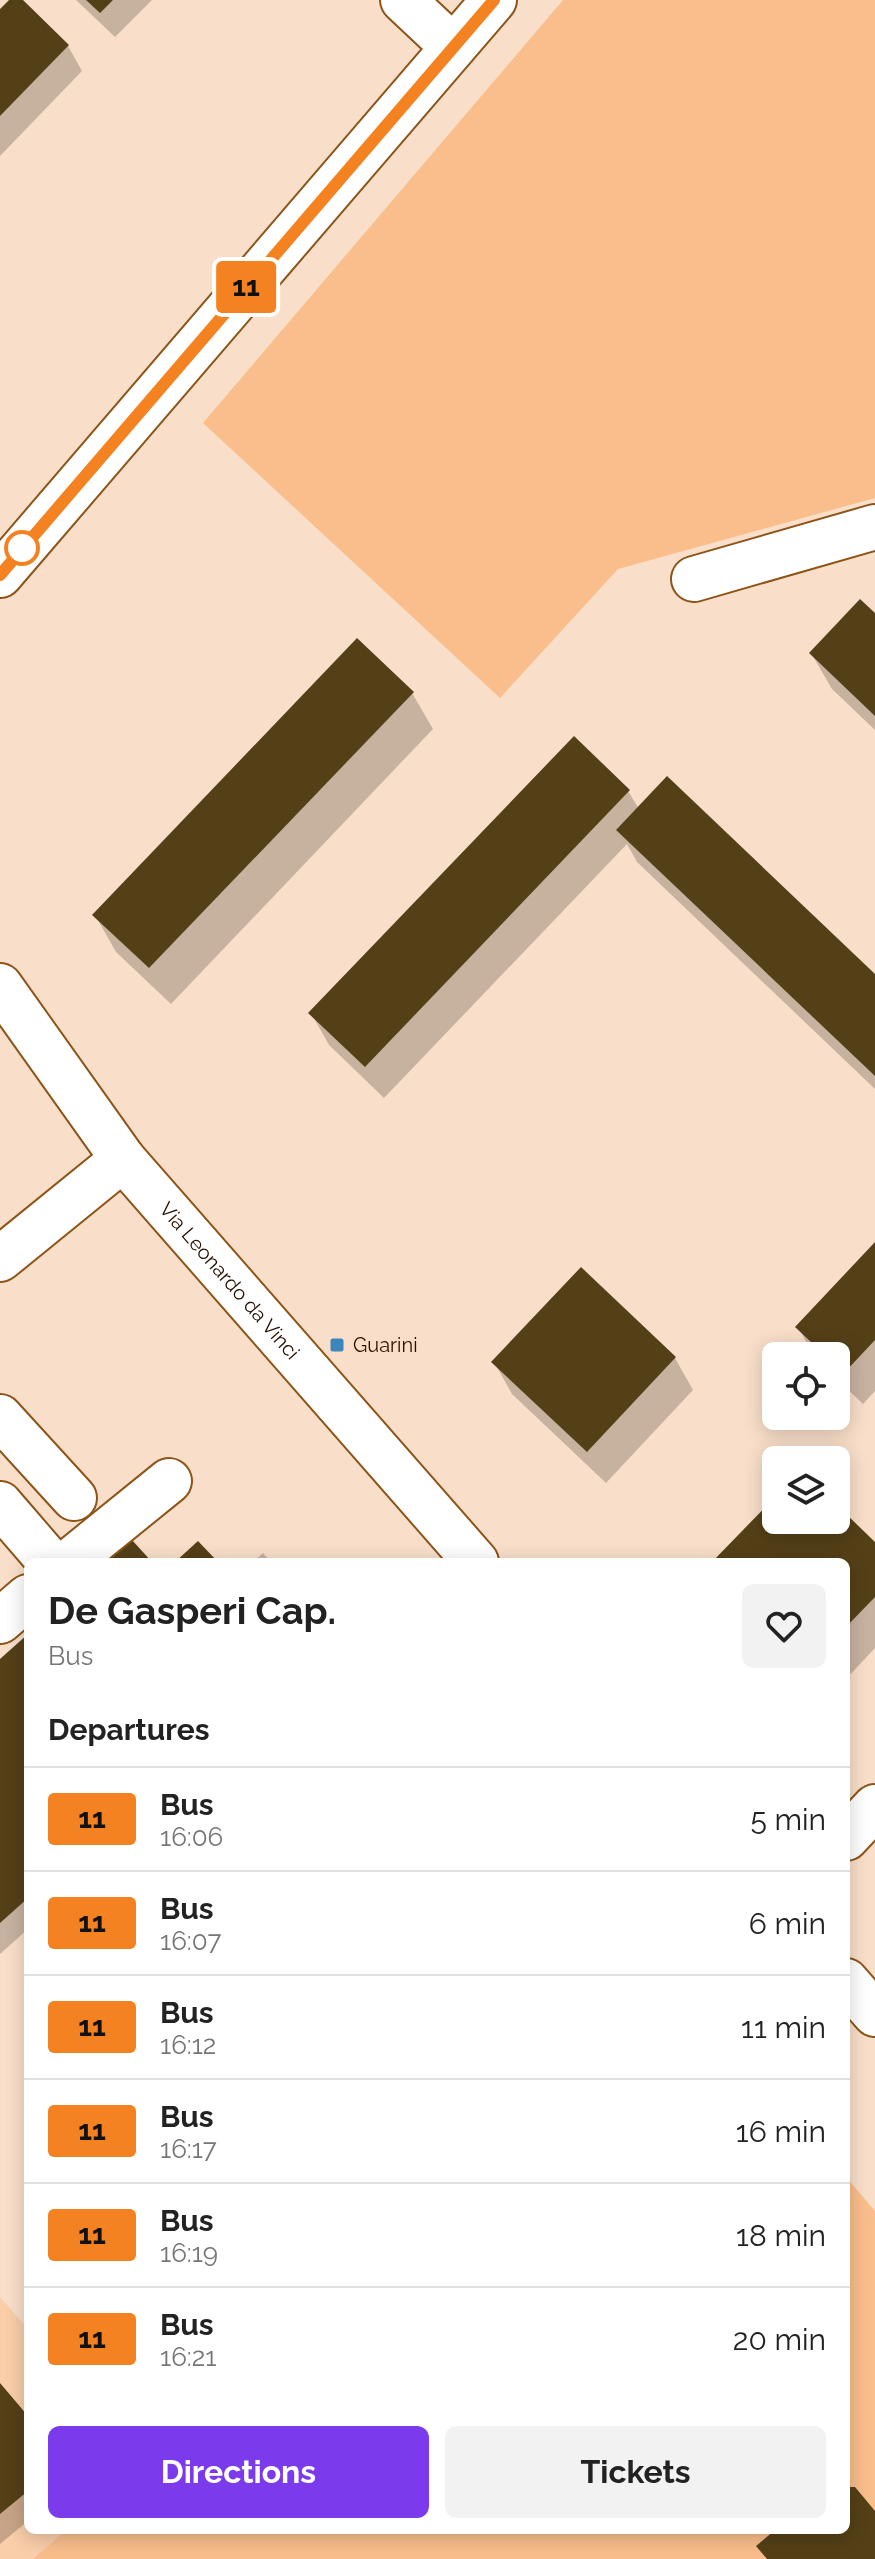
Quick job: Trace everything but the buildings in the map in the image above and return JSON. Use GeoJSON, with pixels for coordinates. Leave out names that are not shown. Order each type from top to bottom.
{"type":"FeatureCollection","features":[{"type":"Feature","properties":{"kind":"street"},"geometry":{"type":"LineString","coordinates":[[403,0],[453,47]]}},
{"type":"Feature","properties":{"kind":"street"},"geometry":{"type":"LineString","coordinates":[[0,575],[494,0]]}},
{"type":"Feature","properties":{"kind":"street"},"geometry":{"type":"LineString","coordinates":[[694,579],[875,527]]}},
{"type":"Feature","properties":{"kind":"street","name":"Via Leonardo da Vinci"},"geometry":{"type":"LineString","coordinates":[[0,986],[123,1159],[472,1558]]}},
{"type":"Feature","properties":{"kind":"street"},"geometry":{"type":"LineString","coordinates":[[0,1259],[123,1159]]}},
{"type":"Feature","properties":{"kind":"street"},"geometry":{"type":"LineString","coordinates":[[0,1417],[74,1498]]}},
{"type":"Feature","properties":{"kind":"street"},"geometry":{"type":"LineString","coordinates":[[74,1558],[169,1481]]}},
{"type":"Feature","properties":{"kind":"street"},"geometry":{"type":"LineString","coordinates":[[0,1504],[47,1558]]}},
{"type":"Feature","properties":{"kind":"street"},"geometry":{"type":"LineString","coordinates":[[0,1621],[24,1600]]}},
{"type":"Feature","properties":{"kind":"street"},"geometry":{"type":"LineString","coordinates":[[850,1834],[875,1807]]}},
{"type":"Feature","properties":{"kind":"street"},"geometry":{"type":"LineString","coordinates":[[850,1986],[875,2014]]}},
{"type":"Feature","properties":{"kind":"shaded area"},"geometry":{"type":"Polygon","coordinates":[[[563,0],[875,0],[875,498],[618,569],[500,698],[203,423],[563,0]]]}},
{"type":"Feature","properties":{"kind":"shaded area"},"geometry":{"type":"Polygon","coordinates":[[[850,2182],[875,2211],[875,2559],[33,2559],[61,2534],[850,2534],[850,2182]]]}},
{"type":"Feature","properties":{"kind":"shaded area"},"geometry":{"type":"Polygon","coordinates":[[[0,2297],[24,2324],[24,2534],[61,2534],[33,2559],[0,2559],[0,2297]]]}},
{"type":"Feature","properties":{"kind":"bus line","name":"11"},"geometry":{"type":"LineString","coordinates":[[0,575],[494,0]]}},
{"type":"Feature","properties":{"kind":"place","name":"Guarini"},"geometry":{"type":"Point","coordinates":[337,1345]}}]}
